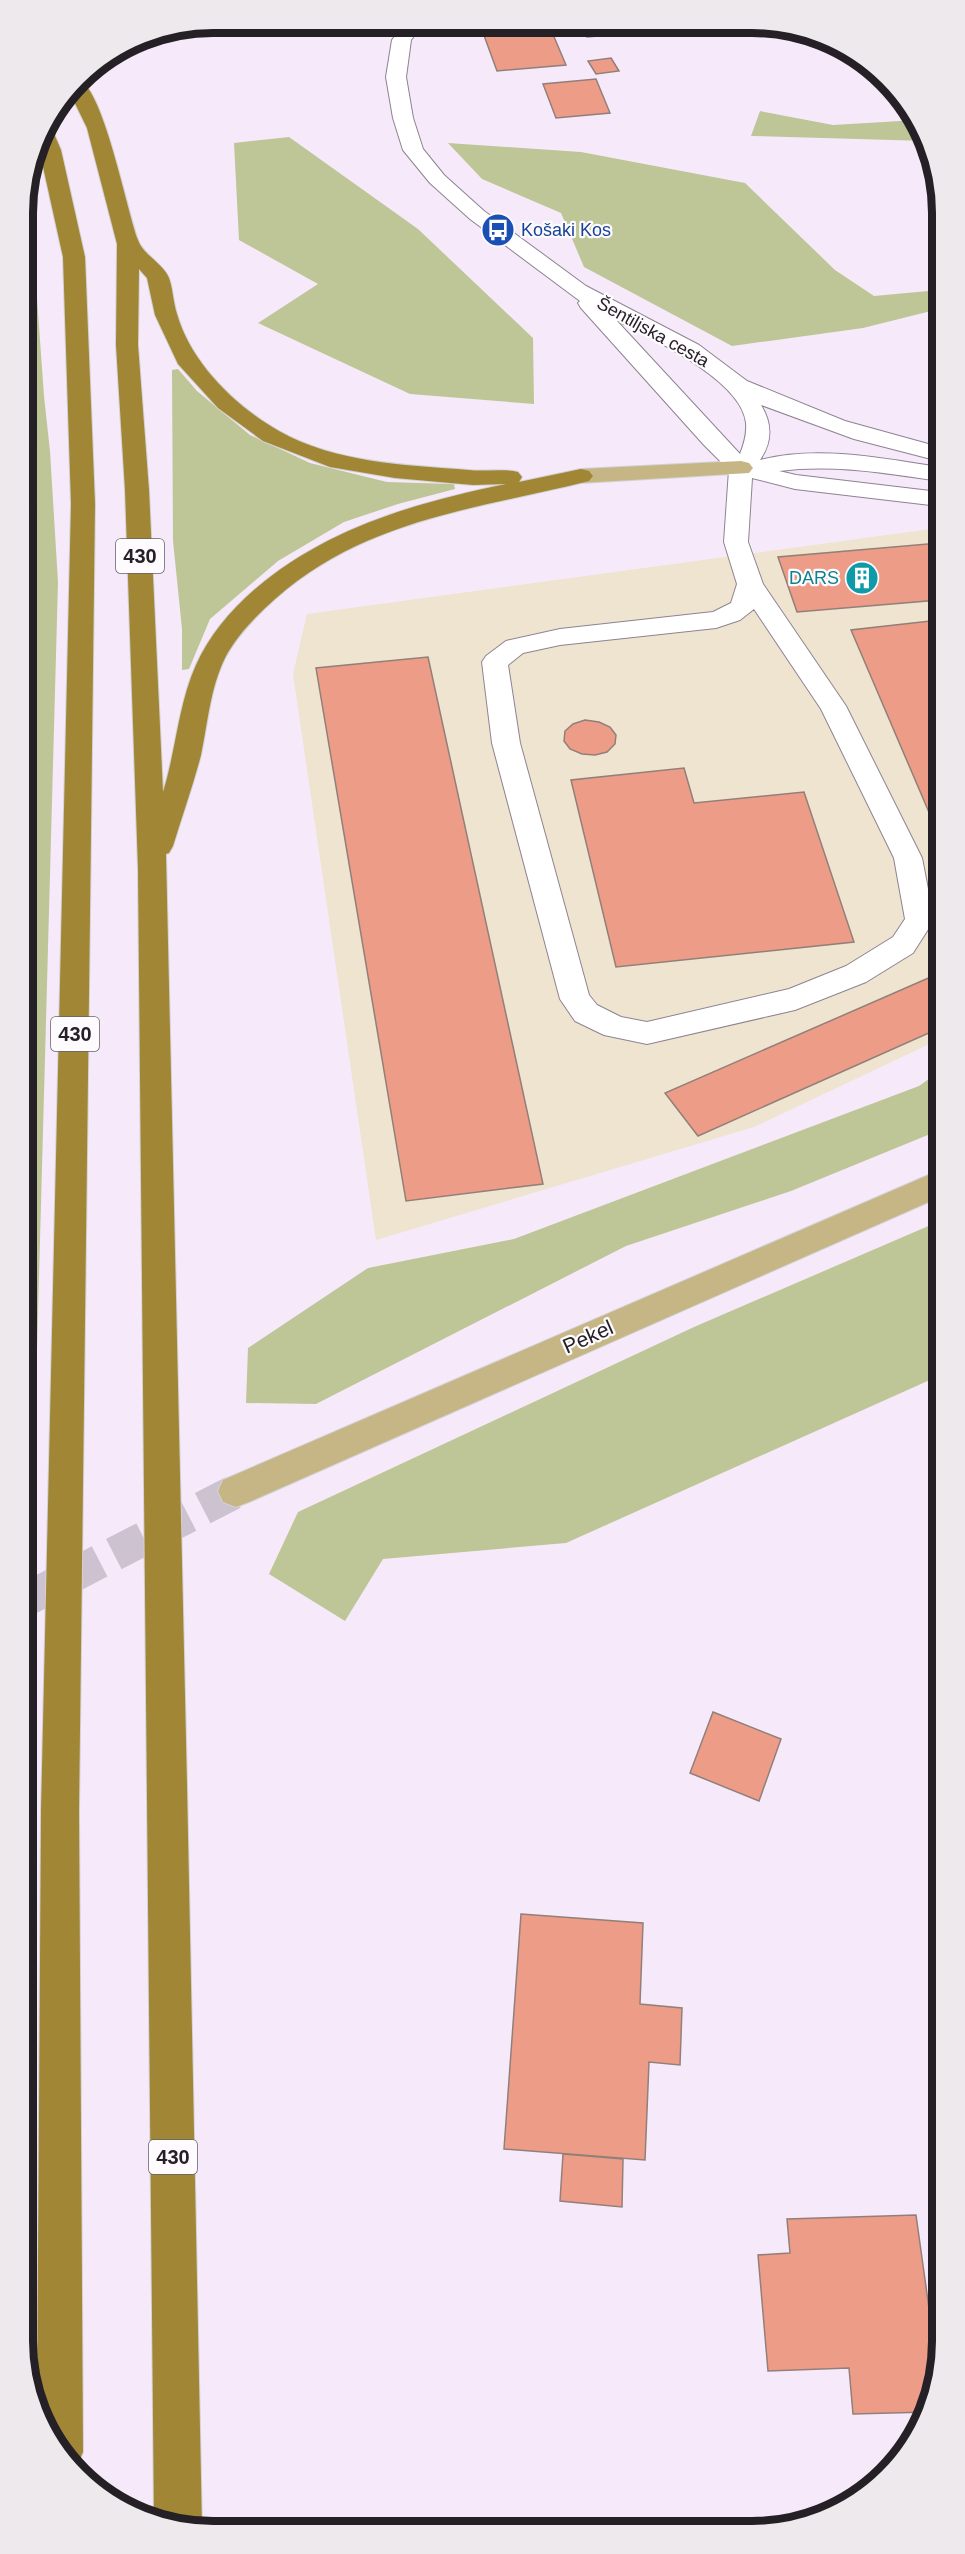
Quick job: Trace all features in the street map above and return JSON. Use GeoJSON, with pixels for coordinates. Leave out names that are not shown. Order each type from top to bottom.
{"type":"FeatureCollection","features":[{"type":"Feature","properties":{"kind":"highway","name":"430"},"geometry":{"type":"LineString","coordinates":[[80,92],[97,128],[128,244],[127,345],[137,490],[152,869],[168,1774],[178,2518]]}},
{"type":"Feature","properties":{"kind":"highway","name":"430"},"geometry":{"type":"LineString","coordinates":[[48,142],[74,257],[83,504],[60,1811],[60,2436]]}},
{"type":"Feature","properties":{"kind":"highway"},"geometry":{"type":"LineString","coordinates":[[128,244],[158,277],[166,315],[186,359],[226,403],[271,436],[330,460],[395,471],[473,478],[581,476]]}},
{"type":"Feature","properties":{"kind":"highway"},"geometry":{"type":"LineString","coordinates":[[152,869],[188,754],[194,710],[207,668],[227,631],[264,593],[300,564],[345,539],[398,519],[581,476]]}},
{"type":"Feature","properties":{"kind":"main road"},"geometry":{"type":"LineString","coordinates":[[581,476],[741,468]]}},
{"type":"Feature","properties":{"kind":"main road","name":"Pekel"},"geometry":{"type":"LineString","coordinates":[[236,1491],[932,1186]]}},
{"type":"Feature","properties":{"kind":"street","name":"Šentiljska cesta"},"geometry":{"type":"LineString","coordinates":[[407,33],[402,40],[396,77],[403,118],[414,150],[437,179],[477,215],[578,291],[691,350],[739,386],[758,420],[758,437],[752,454],[741,468]]}},
{"type":"Feature","properties":{"kind":"street","name":"Šentiljska cesta"},"geometry":{"type":"LineString","coordinates":[[578,291],[712,440],[741,468],[795,482],[932,498]]}},
{"type":"Feature","properties":{"kind":"street"},"geometry":{"type":"LineString","coordinates":[[739,386],[804,416],[846,431],[932,452]]}},
{"type":"Feature","properties":{"kind":"street"},"geometry":{"type":"LineString","coordinates":[[750,584],[746,602],[739,613],[716,620],[560,637],[515,647],[495,662],[506,742],[575,999],[586,1013],[615,1027],[646,1033],[795,999],[856,974],[903,945],[920,920],[908,858],[833,706],[802,664],[750,584],[736,542],[741,468],[808,461],[840,462],[932,473]]}},
{"type":"Feature","properties":{"kind":"shaded area"},"geometry":{"type":"Polygon","coordinates":[[[932,529],[932,1043],[754,1127],[376,1240],[293,674],[307,614],[932,529]]]}},
{"type":"Feature","properties":{"kind":"green space"},"geometry":{"type":"Polygon","coordinates":[[[760,111],[833,125],[906,121],[916,141],[751,136],[760,111]]]}},
{"type":"Feature","properties":{"kind":"green space"},"geometry":{"type":"Polygon","coordinates":[[[289,137],[418,229],[533,338],[534,404],[410,394],[258,323],[318,284],[239,240],[234,143],[289,137]]]}},
{"type":"Feature","properties":{"kind":"green space"},"geometry":{"type":"Polygon","coordinates":[[[448,143],[581,152],[745,183],[835,270],[874,296],[932,291],[932,311],[863,328],[732,346],[584,267],[561,213],[482,179],[448,143]]]}},
{"type":"Feature","properties":{"kind":"green space"},"geometry":{"type":"Polygon","coordinates":[[[33,251],[50,451],[58,582],[33,1436],[33,251]]]}},
{"type":"Feature","properties":{"kind":"green space"},"geometry":{"type":"Polygon","coordinates":[[[178,369],[197,391],[250,435],[310,463],[387,482],[454,484],[455,489],[398,504],[344,522],[278,561],[210,619],[189,669],[182,670],[182,629],[173,541],[172,370],[178,369]]]}},
{"type":"Feature","properties":{"kind":"green space"},"geometry":{"type":"Polygon","coordinates":[[[932,1077],[932,1133],[791,1191],[626,1246],[316,1404],[246,1403],[248,1348],[368,1268],[514,1239],[919,1086],[932,1077]]]}},
{"type":"Feature","properties":{"kind":"green space"},"geometry":{"type":"Polygon","coordinates":[[[932,1224],[932,1379],[566,1543],[383,1559],[345,1621],[269,1574],[298,1512],[694,1327],[932,1224]]]}},
{"type":"Feature","properties":{"kind":"building"},"geometry":{"type":"Polygon","coordinates":[[[483,33],[552,33],[566,65],[497,71],[483,33]]]}},
{"type":"Feature","properties":{"kind":"building"},"geometry":{"type":"Polygon","coordinates":[[[585,33],[622,34],[587,37],[585,33]]]}},
{"type":"Feature","properties":{"kind":"building"},"geometry":{"type":"Polygon","coordinates":[[[611,58],[619,71],[596,74],[588,61],[611,58]]]}},
{"type":"Feature","properties":{"kind":"building"},"geometry":{"type":"Polygon","coordinates":[[[596,79],[610,113],[556,118],[543,84],[596,79]]]}},
{"type":"Feature","properties":{"kind":"building","name":"DARS"},"geometry":{"type":"Polygon","coordinates":[[[932,544],[932,601],[797,612],[778,557],[932,544]]]}},
{"type":"Feature","properties":{"kind":"building"},"geometry":{"type":"Polygon","coordinates":[[[932,621],[932,819],[851,630],[932,621]]]}},
{"type":"Feature","properties":{"kind":"building"},"geometry":{"type":"Polygon","coordinates":[[[428,657],[543,1184],[406,1201],[316,668],[428,657]]]}},
{"type":"Feature","properties":{"kind":"building"},"geometry":{"type":"Polygon","coordinates":[[[585,720],[599,722],[610,727],[616,735],[615,744],[607,752],[595,755],[582,754],[570,749],[564,741],[565,731],[573,724],[585,720]]]}},
{"type":"Feature","properties":{"kind":"building"},"geometry":{"type":"Polygon","coordinates":[[[684,768],[694,803],[804,792],[854,942],[616,967],[571,780],[684,768]]]}},
{"type":"Feature","properties":{"kind":"building"},"geometry":{"type":"Polygon","coordinates":[[[932,976],[932,1032],[698,1136],[665,1093],[932,976]]]}},
{"type":"Feature","properties":{"kind":"building"},"geometry":{"type":"Polygon","coordinates":[[[713,1712],[781,1739],[759,1801],[690,1773],[713,1712]]]}},
{"type":"Feature","properties":{"kind":"building"},"geometry":{"type":"Polygon","coordinates":[[[521,1914],[643,1923],[640,2004],[682,2008],[680,2065],[649,2062],[645,2160],[504,2149],[521,1914]]]}},
{"type":"Feature","properties":{"kind":"building"},"geometry":{"type":"Polygon","coordinates":[[[563,2154],[623,2159],[622,2207],[560,2201],[563,2154]]]}},
{"type":"Feature","properties":{"kind":"building"},"geometry":{"type":"Polygon","coordinates":[[[916,2215],[932,2330],[929,2376],[917,2412],[853,2414],[849,2368],[768,2371],[758,2255],[790,2253],[787,2219],[916,2215]]]}},
{"type":"Feature","properties":{"kind":"tunnel"},"geometry":{"type":"LineString","coordinates":[[33,1596],[236,1491]]}},
{"type":"Feature","properties":{"kind":"place","name":"Košaki Kos"},"geometry":{"type":"Point","coordinates":[498,230]}},
{"type":"Feature","properties":{"kind":"place","name":"DARS"},"geometry":{"type":"Point","coordinates":[862,578]}}]}
